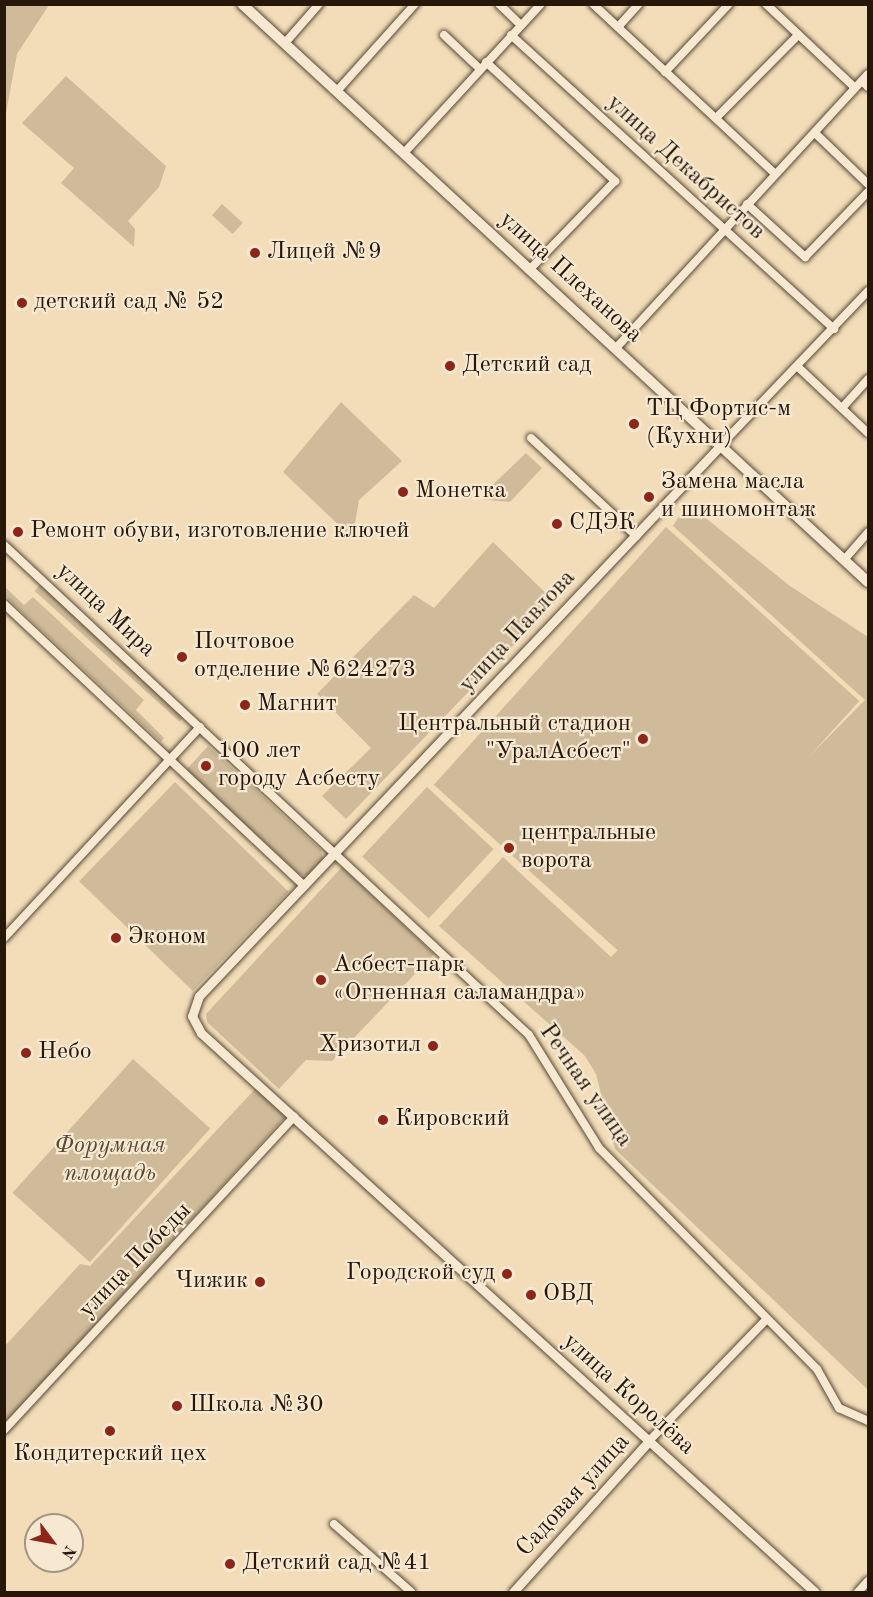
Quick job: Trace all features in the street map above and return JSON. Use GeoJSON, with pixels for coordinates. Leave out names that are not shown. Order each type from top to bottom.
{"type":"FeatureCollection","features":[{"type":"Feature","properties":{"kind":"main road","name":"улица Плеханова"},"geometry":{"type":"LineString","coordinates":[[242,4],[868,582]]}},
{"type":"Feature","properties":{"kind":"street"},"geometry":{"type":"LineString","coordinates":[[285,43],[319,4]]}},
{"type":"Feature","properties":{"kind":"street"},"geometry":{"type":"LineString","coordinates":[[337,91],[415,4]]}},
{"type":"Feature","properties":{"kind":"street"},"geometry":{"type":"LineString","coordinates":[[499,4],[521,25]]}},
{"type":"Feature","properties":{"kind":"street"},"geometry":{"type":"LineString","coordinates":[[404,153],[541,4]]}},
{"type":"Feature","properties":{"kind":"street"},"geometry":{"type":"LineString","coordinates":[[593,4],[775,174]]}},
{"type":"Feature","properties":{"kind":"street"},"geometry":{"type":"LineString","coordinates":[[618,27],[639,4]]}},
{"type":"Feature","properties":{"kind":"street"},"geometry":{"type":"LineString","coordinates":[[665,72],[729,4]]}},
{"type":"Feature","properties":{"kind":"street"},"geometry":{"type":"LineString","coordinates":[[766,4],[855,88]]}},
{"type":"Feature","properties":{"kind":"street"},"geometry":{"type":"LineString","coordinates":[[444,35],[480,69]]}},
{"type":"Feature","properties":{"kind":"street","name":"улица Декабристов"},"geometry":{"type":"LineString","coordinates":[[511,35],[834,329]]}},
{"type":"Feature","properties":{"kind":"street"},"geometry":{"type":"LineString","coordinates":[[716,118],[798,35]]}},
{"type":"Feature","properties":{"kind":"street"},"geometry":{"type":"LineString","coordinates":[[486,62],[615,182],[529,270]]}},
{"type":"Feature","properties":{"kind":"street"},"geometry":{"type":"LineString","coordinates":[[616,348],[868,74]]}},
{"type":"Feature","properties":{"kind":"street"},"geometry":{"type":"LineString","coordinates":[[862,81],[868,87]]}},
{"type":"Feature","properties":{"kind":"street"},"geometry":{"type":"LineString","coordinates":[[815,133],[868,184]]}},
{"type":"Feature","properties":{"kind":"street"},"geometry":{"type":"LineString","coordinates":[[747,204],[805,257],[868,192]]}},
{"type":"Feature","properties":{"kind":"street","name":"улица Павлова"},"geometry":{"type":"LineString","coordinates":[[201,1033],[192,1016],[199,996],[336,855],[868,291]]}},
{"type":"Feature","properties":{"kind":"street"},"geometry":{"type":"LineString","coordinates":[[798,367],[868,433]]}},
{"type":"Feature","properties":{"kind":"street"},"geometry":{"type":"LineString","coordinates":[[842,408],[868,379]]}},
{"type":"Feature","properties":{"kind":"street"},"geometry":{"type":"LineString","coordinates":[[531,438],[636,536]]}},
{"type":"Feature","properties":{"kind":"street"},"geometry":{"type":"LineString","coordinates":[[844,560],[868,532]]}},
{"type":"Feature","properties":{"kind":"street","name":"улица Мира"},"geometry":{"type":"LineString","coordinates":[[4,545],[336,855]]}},
{"type":"Feature","properties":{"kind":"street"},"geometry":{"type":"LineString","coordinates":[[4,604],[304,886]]}},
{"type":"Feature","properties":{"kind":"street"},"geometry":{"type":"LineString","coordinates":[[4,938],[200,727]]}},
{"type":"Feature","properties":{"kind":"street","name":"Речная улица"},"geometry":{"type":"LineString","coordinates":[[336,855],[529,1035],[599,1148],[764,1322],[817,1369],[839,1408],[868,1421]]}},
{"type":"Feature","properties":{"kind":"street","name":"улица Королёва"},"geometry":{"type":"LineString","coordinates":[[201,1033],[815,1593]]}},
{"type":"Feature","properties":{"kind":"street","name":"улица Победы"},"geometry":{"type":"LineString","coordinates":[[4,1430],[294,1117]]}},
{"type":"Feature","properties":{"kind":"street","name":"Садовая улица"},"geometry":{"type":"LineString","coordinates":[[513,1593],[648,1442],[764,1322]]}},
{"type":"Feature","properties":{"kind":"street"},"geometry":{"type":"LineString","coordinates":[[334,1524],[411,1593]]}},
{"type":"Feature","properties":{"kind":"street"},"geometry":{"type":"LineString","coordinates":[[858,1593],[868,1581]]}},
{"type":"Feature","properties":{"kind":"green space"},"geometry":{"type":"Polygon","coordinates":[[[5,4],[49,5],[17,54],[5,118],[5,4]]]}},
{"type":"Feature","properties":{"kind":"green space"},"geometry":{"type":"Polygon","coordinates":[[[66,76],[166,166],[159,187],[128,221],[135,229],[134,247],[61,183],[74,168],[22,123],[66,76]]]}},
{"type":"Feature","properties":{"kind":"green space"},"geometry":{"type":"Polygon","coordinates":[[[222,204],[243,223],[233,234],[212,215],[222,204]]]}},
{"type":"Feature","properties":{"kind":"green space"},"geometry":{"type":"Polygon","coordinates":[[[341,402],[402,461],[359,500],[355,523],[346,532],[283,472],[341,402]]]}},
{"type":"Feature","properties":{"kind":"green space"},"geometry":{"type":"Polygon","coordinates":[[[526,453],[542,468],[510,502],[478,499],[526,453]]]}},
{"type":"Feature","properties":{"kind":"green space"},"geometry":{"type":"Polygon","coordinates":[[[687,503],[790,586],[868,637],[868,1390],[615,1149],[596,1074],[585,1056],[439,926],[503,857],[611,957],[865,700],[673,526],[687,503]]]}},
{"type":"Feature","properties":{"kind":"green space","name":"Центральный стадион \"УралАсбест\""},"geometry":{"type":"Polygon","coordinates":[[[666,527],[859,701],[627,959],[434,785],[666,527]]]}},
{"type":"Feature","properties":{"kind":"green space"},"geometry":{"type":"Polygon","coordinates":[[[493,542],[555,602],[346,819],[322,796],[371,748],[317,694],[414,595],[434,608],[493,542]]]}},
{"type":"Feature","properties":{"kind":"green space"},"geometry":{"type":"Polygon","coordinates":[[[40,585],[185,715],[180,721],[35,591],[40,585]]]}},
{"type":"Feature","properties":{"kind":"green space"},"geometry":{"type":"Polygon","coordinates":[[[5,587],[24,605],[33,597],[144,700],[136,710],[164,738],[161,742],[5,596],[5,587]]]}},
{"type":"Feature","properties":{"kind":"green space"},"geometry":{"type":"Polygon","coordinates":[[[208,746],[321,850],[324,861],[310,876],[299,874],[186,770],[208,746]]]}},
{"type":"Feature","properties":{"kind":"green space"},"geometry":{"type":"Polygon","coordinates":[[[175,782],[289,892],[193,991],[79,881],[175,782]]]}},
{"type":"Feature","properties":{"kind":"green space"},"geometry":{"type":"Polygon","coordinates":[[[427,787],[494,849],[429,919],[362,856],[427,787]]]}},
{"type":"Feature","properties":{"kind":"green space","name":"Асбест-парк «Огненная саламандра»"},"geometry":{"type":"Polygon","coordinates":[[[342,867],[434,954],[332,1061],[306,1060],[279,1089],[207,1022],[206,1014],[342,867]]]}},
{"type":"Feature","properties":{"kind":"green space","name":"Форумная площадь"},"geometry":{"type":"Polygon","coordinates":[[[133,1059],[210,1129],[90,1262],[13,1193],[133,1059]]]}},
{"type":"Feature","properties":{"kind":"green space"},"geometry":{"type":"Polygon","coordinates":[[[256,1088],[286,1116],[5,1424],[4,1347],[80,1264],[90,1266],[256,1088]]]}},
{"type":"Feature","properties":{"kind":"place","name":"Лицей №9"},"geometry":{"type":"Point","coordinates":[255,253]}},
{"type":"Feature","properties":{"kind":"place","name":"детский сад № 52"},"geometry":{"type":"Point","coordinates":[22,303]}},
{"type":"Feature","properties":{"kind":"place","name":"Детский сад"},"geometry":{"type":"Point","coordinates":[450,366]}},
{"type":"Feature","properties":{"kind":"place","name":"ТЦ Фортис-м (Кухни)"},"geometry":{"type":"Point","coordinates":[634,424]}},
{"type":"Feature","properties":{"kind":"place","name":"Монетка"},"geometry":{"type":"Point","coordinates":[403,492]}},
{"type":"Feature","properties":{"kind":"place","name":"Замена масла и шиномонтаж"},"geometry":{"type":"Point","coordinates":[649,497]}},
{"type":"Feature","properties":{"kind":"place","name":"СДЭК"},"geometry":{"type":"Point","coordinates":[557,524]}},
{"type":"Feature","properties":{"kind":"place","name":"Ремонт обуви, изготовление ключей"},"geometry":{"type":"Point","coordinates":[18,532]}},
{"type":"Feature","properties":{"kind":"place","name":"Почтовое отделение №624273"},"geometry":{"type":"Point","coordinates":[182,657]}},
{"type":"Feature","properties":{"kind":"place","name":"Магнит"},"geometry":{"type":"Point","coordinates":[245,705]}},
{"type":"Feature","properties":{"kind":"place","name":"Центральный стадион \"УралАсбест\""},"geometry":{"type":"Point","coordinates":[643,739]}},
{"type":"Feature","properties":{"kind":"place","name":"100 лет городу Асбесту"},"geometry":{"type":"Point","coordinates":[206,766]}},
{"type":"Feature","properties":{"kind":"place","name":"центральные ворота"},"geometry":{"type":"Point","coordinates":[509,848]}},
{"type":"Feature","properties":{"kind":"place","name":"Эконом"},"geometry":{"type":"Point","coordinates":[116,938]}},
{"type":"Feature","properties":{"kind":"place","name":"Асбест-парк «Огненная саламандра»"},"geometry":{"type":"Point","coordinates":[321,980]}},
{"type":"Feature","properties":{"kind":"place","name":"Хризотил"},"geometry":{"type":"Point","coordinates":[433,1046]}},
{"type":"Feature","properties":{"kind":"place","name":"Небо"},"geometry":{"type":"Point","coordinates":[26,1053]}},
{"type":"Feature","properties":{"kind":"place","name":"Кировский"},"geometry":{"type":"Point","coordinates":[383,1120]}},
{"type":"Feature","properties":{"kind":"place","name":"Городской суд"},"geometry":{"type":"Point","coordinates":[507,1274]}},
{"type":"Feature","properties":{"kind":"place","name":"Чижик"},"geometry":{"type":"Point","coordinates":[260,1282]}},
{"type":"Feature","properties":{"kind":"place","name":"ОВД"},"geometry":{"type":"Point","coordinates":[531,1295]}},
{"type":"Feature","properties":{"kind":"place","name":"Школа №30"},"geometry":{"type":"Point","coordinates":[177,1406]}},
{"type":"Feature","properties":{"kind":"place","name":"Кондитерский цех"},"geometry":{"type":"Point","coordinates":[110,1431]}},
{"type":"Feature","properties":{"kind":"place","name":"Детский сад №41"},"geometry":{"type":"Point","coordinates":[230,1564]}}]}
